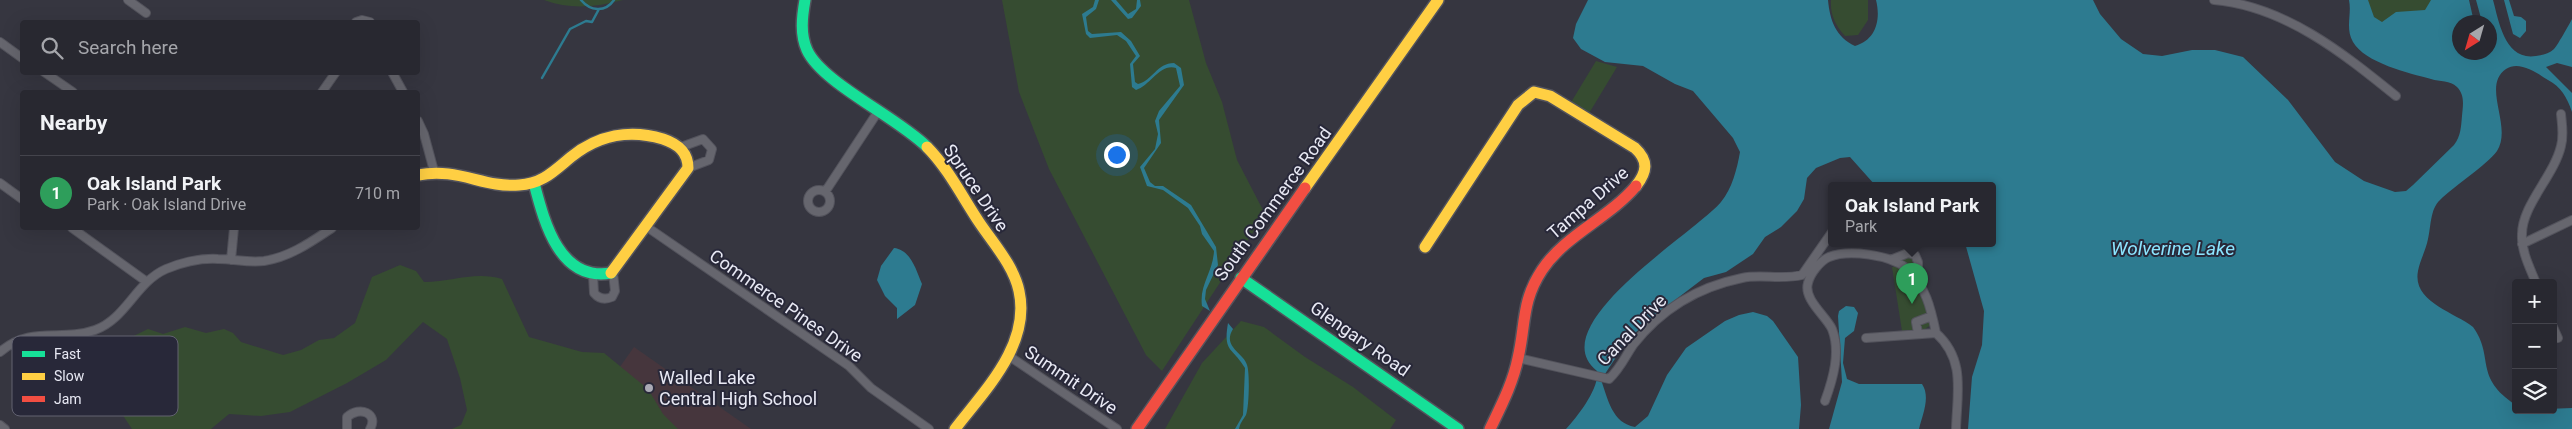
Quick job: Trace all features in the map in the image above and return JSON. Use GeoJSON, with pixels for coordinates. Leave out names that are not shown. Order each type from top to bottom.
{"type":"FeatureCollection","features":[{"type":"Feature","properties":{"kind":"street"},"geometry":{"type":"LineString","coordinates":[[128,0],[146,13]]}},
{"type":"Feature","properties":{"kind":"street","name":"Spruce Drive"},"geometry":{"type":"LineString","coordinates":[[805,0],[801,34],[808,52],[826,74],[912,132],[932,152],[1014,275],[1021,296],[1022,316],[1009,356],[955,429]]}},
{"type":"Feature","properties":{"kind":"street","name":"South Commerce Road"},"geometry":{"type":"LineString","coordinates":[[1137,429],[1241,278],[1438,0]]}},
{"type":"Feature","properties":{"kind":"street"},"geometry":{"type":"LineString","coordinates":[[2214,0],[2262,12],[2301,28],[2335,48],[2396,96]]}},
{"type":"Feature","properties":{"kind":"street"},"geometry":{"type":"LineString","coordinates":[[0,42],[20,57]]}},
{"type":"Feature","properties":{"kind":"street"},"geometry":{"type":"LineString","coordinates":[[48,75],[70,90]]}},
{"type":"Feature","properties":{"kind":"street"},"geometry":{"type":"LineString","coordinates":[[323,90],[334,75]]}},
{"type":"Feature","properties":{"kind":"street"},"geometry":{"type":"LineString","coordinates":[[394,75],[402,90]]}},
{"type":"Feature","properties":{"kind":"street","name":"Tampa Drive"},"geometry":{"type":"LineString","coordinates":[[1425,246],[1518,106],[1534,92],[1550,96],[1630,143],[1640,151],[1646,168],[1642,180],[1628,196],[1550,259],[1536,281],[1523,315],[1518,358],[1505,398],[1490,429]]}},
{"type":"Feature","properties":{"kind":"street"},"geometry":{"type":"LineString","coordinates":[[825,192],[879,110]]}},
{"type":"Feature","properties":{"kind":"street"},"geometry":{"type":"LineString","coordinates":[[2535,279],[2522,244],[2522,232],[2531,205],[2556,162],[2562,145],[2561,114]]}},
{"type":"Feature","properties":{"kind":"street"},"geometry":{"type":"LineString","coordinates":[[420,125],[434,170]]}},
{"type":"Feature","properties":{"kind":"street"},"geometry":{"type":"LineString","coordinates":[[420,174],[434,170],[464,173],[497,184],[534,183],[556,171],[583,148],[598,139],[614,134],[646,134],[681,147],[703,139],[712,148],[709,160],[688,168],[613,273],[602,277],[593,275],[571,262],[551,237],[534,183]]}},
{"type":"Feature","properties":{"kind":"street"},"geometry":{"type":"LineString","coordinates":[[681,147],[687,158],[688,168]]}},
{"type":"Feature","properties":{"kind":"street"},"geometry":{"type":"LineString","coordinates":[[0,184],[20,197]]}},
{"type":"Feature","properties":{"kind":"street"},"geometry":{"type":"LineString","coordinates":[[2522,244],[2572,220]]}},
{"type":"Feature","properties":{"kind":"street","name":"Commerce Pines Drive"},"geometry":{"type":"LineString","coordinates":[[647,227],[849,366],[871,388],[929,429]]}},
{"type":"Feature","properties":{"kind":"street"},"geometry":{"type":"LineString","coordinates":[[75,230],[148,282]]}},
{"type":"Feature","properties":{"kind":"street"},"geometry":{"type":"LineString","coordinates":[[231,260],[234,230]]}},
{"type":"Feature","properties":{"kind":"street"},"geometry":{"type":"LineString","coordinates":[[33,336],[74,334],[96,330],[122,312],[148,282],[163,270],[186,261],[204,259],[254,262],[276,258],[297,250],[329,230]]}},
{"type":"Feature","properties":{"kind":"street","name":"Canal Drive"},"geometry":{"type":"LineString","coordinates":[[1518,358],[1609,379],[1644,334],[1680,302],[1696,292],[1745,277],[1802,275],[1813,267],[1828,239]]}},
{"type":"Feature","properties":{"kind":"street"},"geometry":{"type":"LineString","coordinates":[[1893,259],[1908,253],[1915,255],[1918,262],[1918,282]]}},
{"type":"Feature","properties":{"kind":"street"},"geometry":{"type":"LineString","coordinates":[[1826,401],[1836,363],[1835,347],[1832,331],[1807,292],[1813,267],[1828,257],[1880,256],[1893,259],[1918,282],[1926,296],[1936,333],[1951,350],[1957,364],[1958,379],[1956,428]]}},
{"type":"Feature","properties":{"kind":"street"},"geometry":{"type":"LineString","coordinates":[[593,275],[594,293],[599,298],[607,300],[612,297],[615,291],[613,273]]}},
{"type":"Feature","properties":{"kind":"street","name":"Glengary Road"},"geometry":{"type":"LineString","coordinates":[[1241,278],[1458,429]]}},
{"type":"Feature","properties":{"kind":"street"},"geometry":{"type":"LineString","coordinates":[[1918,334],[1916,322],[1932,316]]}},
{"type":"Feature","properties":{"kind":"street"},"geometry":{"type":"LineString","coordinates":[[1866,338],[1936,333]]}},
{"type":"Feature","properties":{"kind":"street"},"geometry":{"type":"LineString","coordinates":[[0,352],[12,344]]}},
{"type":"Feature","properties":{"kind":"street","name":"Summit Drive"},"geometry":{"type":"LineString","coordinates":[[1009,356],[1117,429]]}},
{"type":"Feature","properties":{"kind":"street"},"geometry":{"type":"LineString","coordinates":[[346,428],[347,417],[354,410],[360,410],[370,415],[372,421],[370,429]]}},
{"type":"Feature","properties":{"kind":"street"},"geometry":{"type":"LineString","coordinates":[[0,425],[5,429]]}},
{"type":"Feature","properties":{"kind":"shaded area","name":"Walled Lake Central High School"},"geometry":{"type":"Polygon","coordinates":[[[634,347],[751,429],[576,429],[634,347]]]}},
{"type":"Feature","properties":{"kind":"green space"},"geometry":{"type":"Polygon","coordinates":[[[544,0],[623,0],[603,4],[574,6],[544,0]]]}},
{"type":"Feature","properties":{"kind":"green space"},"geometry":{"type":"Polygon","coordinates":[[[1002,0],[1189,0],[1206,63],[1222,102],[1237,160],[1265,214],[1162,371],[1146,355],[1049,169],[1019,92],[1002,0]]]}},
{"type":"Feature","properties":{"kind":"green space"},"geometry":{"type":"Polygon","coordinates":[[[1831,0],[1868,0],[1868,20],[1858,35],[1845,36],[1841,32],[1832,15],[1831,0]]]}},
{"type":"Feature","properties":{"kind":"green space"},"geometry":{"type":"Polygon","coordinates":[[[2361,0],[2448,0],[2439,12],[2384,26],[2367,12],[2361,0]]]}},
{"type":"Feature","properties":{"kind":"green space"},"geometry":{"type":"Polygon","coordinates":[[[1596,61],[1617,67],[1588,115],[1570,104],[1596,61]]]}},
{"type":"Feature","properties":{"kind":"green space"},"geometry":{"type":"Polygon","coordinates":[[[1908,257],[1913,259],[1932,324],[1925,329],[1902,331],[1892,267],[1896,267],[1897,261],[1908,257]]]}},
{"type":"Feature","properties":{"kind":"green space"},"geometry":{"type":"Polygon","coordinates":[[[400,265],[416,271],[424,282],[473,276],[502,279],[529,337],[582,352],[604,353],[648,389],[663,414],[678,429],[452,429],[461,425],[467,410],[460,378],[447,339],[423,322],[386,360],[347,383],[290,412],[261,416],[229,414],[211,429],[132,429],[123,416],[178,416],[178,336],[134,336],[148,329],[163,334],[185,327],[206,333],[224,329],[233,333],[241,342],[283,355],[301,350],[319,340],[334,338],[355,323],[372,277],[400,265]]]}},
{"type":"Feature","properties":{"kind":"green space"},"geometry":{"type":"Polygon","coordinates":[[[1241,321],[1264,327],[1305,357],[1353,387],[1396,420],[1390,429],[1165,429],[1202,363],[1241,321]]]}},
{"type":"Feature","properties":{"kind":"water"},"geometry":{"type":"Polygon","coordinates":[[[1095,0],[1099,0],[1096,9],[1086,17],[1088,31],[1092,34],[1121,32],[1131,41],[1140,56],[1133,64],[1135,82],[1138,84],[1143,82],[1168,64],[1174,63],[1181,68],[1184,85],[1159,120],[1161,143],[1144,168],[1150,182],[1155,186],[1163,186],[1191,205],[1216,247],[1218,265],[1206,290],[1205,299],[1210,311],[1202,306],[1202,292],[1214,251],[1188,208],[1163,190],[1147,186],[1140,167],[1155,149],[1158,134],[1155,121],[1159,111],[1180,86],[1176,68],[1170,67],[1165,69],[1141,88],[1136,90],[1132,87],[1130,64],[1136,56],[1126,41],[1117,35],[1090,38],[1086,34],[1082,14],[1093,7],[1095,0]]]}},
{"type":"Feature","properties":{"kind":"water"},"geometry":{"type":"Polygon","coordinates":[[[1111,0],[1116,0],[1128,14],[1136,9],[1137,0],[1140,0],[1141,6],[1132,18],[1128,19],[1111,0]]]}},
{"type":"Feature","properties":{"kind":"water","name":"Wolverine Lake"},"geometry":{"type":"Polygon","coordinates":[[[1588,0],[1828,0],[1830,15],[1835,28],[1843,38],[1855,46],[1868,39],[1875,28],[1878,15],[1876,0],[2093,0],[2100,14],[2121,39],[2143,54],[2162,56],[2192,50],[2215,50],[2243,57],[2288,100],[2335,162],[2364,181],[2395,192],[2406,191],[2454,145],[2460,131],[2463,100],[2460,90],[2451,83],[2422,77],[2388,66],[2367,56],[2359,49],[2353,42],[2349,32],[2349,0],[2368,0],[2374,17],[2382,22],[2396,12],[2425,10],[2431,0],[2469,0],[2472,15],[2452,15],[2452,60],[2497,60],[2497,15],[2501,29],[2510,46],[2525,56],[2536,56],[2552,51],[2572,19],[2572,67],[2557,63],[2546,67],[2572,93],[2572,112],[2566,97],[2560,89],[2533,71],[2516,66],[2506,69],[2499,76],[2496,85],[2496,96],[2502,130],[2501,141],[2497,151],[2486,163],[2446,194],[2434,208],[2427,243],[2418,271],[2418,282],[2421,291],[2436,305],[2473,327],[2483,348],[2489,376],[2494,385],[2512,402],[2512,414],[2557,414],[2557,409],[2572,408],[2572,429],[1968,429],[1972,377],[1982,345],[1984,311],[1966,247],[1996,247],[1996,182],[1872,182],[1850,157],[1840,158],[1816,168],[1807,178],[1804,199],[1797,211],[1781,227],[1765,237],[1753,254],[1726,272],[1704,278],[1658,313],[1628,339],[1601,380],[1616,415],[1627,425],[1635,427],[1648,416],[1667,375],[1686,348],[1725,321],[1753,312],[1767,316],[1773,321],[1798,357],[1801,405],[1799,429],[1566,429],[1587,402],[1595,386],[1597,371],[1585,352],[1589,330],[1604,306],[1655,257],[1721,202],[1736,172],[1740,152],[1733,138],[1693,91],[1675,84],[1643,66],[1605,62],[1581,49],[1573,38],[1576,24],[1588,0]]]}},
{"type":"Feature","properties":{"kind":"water","name":"Wolverine Lake"},"geometry":{"type":"Polygon","coordinates":[[[2476,0],[2493,0],[2497,15],[2480,15],[2476,0]]]}},
{"type":"Feature","properties":{"kind":"water"},"geometry":{"type":"Polygon","coordinates":[[[2504,0],[2509,0],[2514,16],[2521,17],[2526,21],[2526,31],[2520,38],[2513,34],[2504,0]]]}},
{"type":"Feature","properties":{"kind":"water"},"geometry":{"type":"Polygon","coordinates":[[[894,248],[905,252],[909,257],[922,284],[915,305],[897,319],[897,308],[885,296],[877,280],[881,266],[894,248]]]}},
{"type":"Feature","properties":{"kind":"water"},"geometry":{"type":"Polygon","coordinates":[[[1846,306],[1854,307],[1858,313],[1854,331],[1845,338],[1843,363],[1847,379],[1859,384],[1922,384],[1925,389],[1926,401],[1919,429],[1829,429],[1842,382],[1838,316],[1839,311],[1846,306]]]}},
{"type":"Feature","properties":{"kind":"water"},"geometry":{"type":"Polygon","coordinates":[[[1228,323],[1233,329],[1230,335],[1232,345],[1245,360],[1248,369],[1247,411],[1239,429],[1235,429],[1243,415],[1245,368],[1228,345],[1228,323]]]}},
{"type":"Feature","properties":{"kind":"waterway"},"geometry":{"type":"LineString","coordinates":[[581,0],[585,4],[598,9],[606,7],[614,0]]}},
{"type":"Feature","properties":{"kind":"waterway"},"geometry":{"type":"LineString","coordinates":[[542,78],[570,29],[586,21],[592,22],[599,9]]}},
{"type":"Feature","properties":{"kind":"traffic: fast"},"geometry":{"type":"LineString","coordinates":[[805,0],[802,32],[807,50],[815,62],[828,75],[898,124],[927,147]]}},
{"type":"Feature","properties":{"kind":"traffic: fast"},"geometry":{"type":"LineString","coordinates":[[534,183],[549,231],[566,258],[578,268],[593,273],[611,273]]}},
{"type":"Feature","properties":{"kind":"traffic: fast"},"geometry":{"type":"LineString","coordinates":[[1241,278],[1458,429]]}},
{"type":"Feature","properties":{"kind":"traffic: slow"},"geometry":{"type":"LineString","coordinates":[[1305,188],[1438,0]]}},
{"type":"Feature","properties":{"kind":"traffic: slow"},"geometry":{"type":"LineString","coordinates":[[1425,247],[1518,105],[1534,92],[1550,96],[1635,148],[1643,157],[1645,167],[1636,186]]}},
{"type":"Feature","properties":{"kind":"traffic: slow"},"geometry":{"type":"LineString","coordinates":[[420,175],[432,173],[458,175],[494,184],[527,184],[547,176],[581,149],[603,139],[627,134],[638,134],[673,143],[684,153],[688,162],[688,168],[611,273]]}},
{"type":"Feature","properties":{"kind":"traffic: slow"},"geometry":{"type":"LineString","coordinates":[[927,147],[948,174],[1013,273],[1019,291],[1021,311],[1018,330],[1012,348],[1002,366],[955,429]]}},
{"type":"Feature","properties":{"kind":"traffic: jam"},"geometry":{"type":"LineString","coordinates":[[1490,429],[1516,367],[1527,303],[1542,270],[1575,236],[1613,208],[1636,186]]}},
{"type":"Feature","properties":{"kind":"traffic: jam"},"geometry":{"type":"LineString","coordinates":[[1137,429],[1305,188]]}},
{"type":"Feature","properties":{"kind":"place","name":"Oak Island Park"},"geometry":{"type":"Point","coordinates":[1912,304]}},
{"type":"Feature","properties":{"kind":"place","name":"Walled Lake Central High School"},"geometry":{"type":"Point","coordinates":[649,388]}}]}
